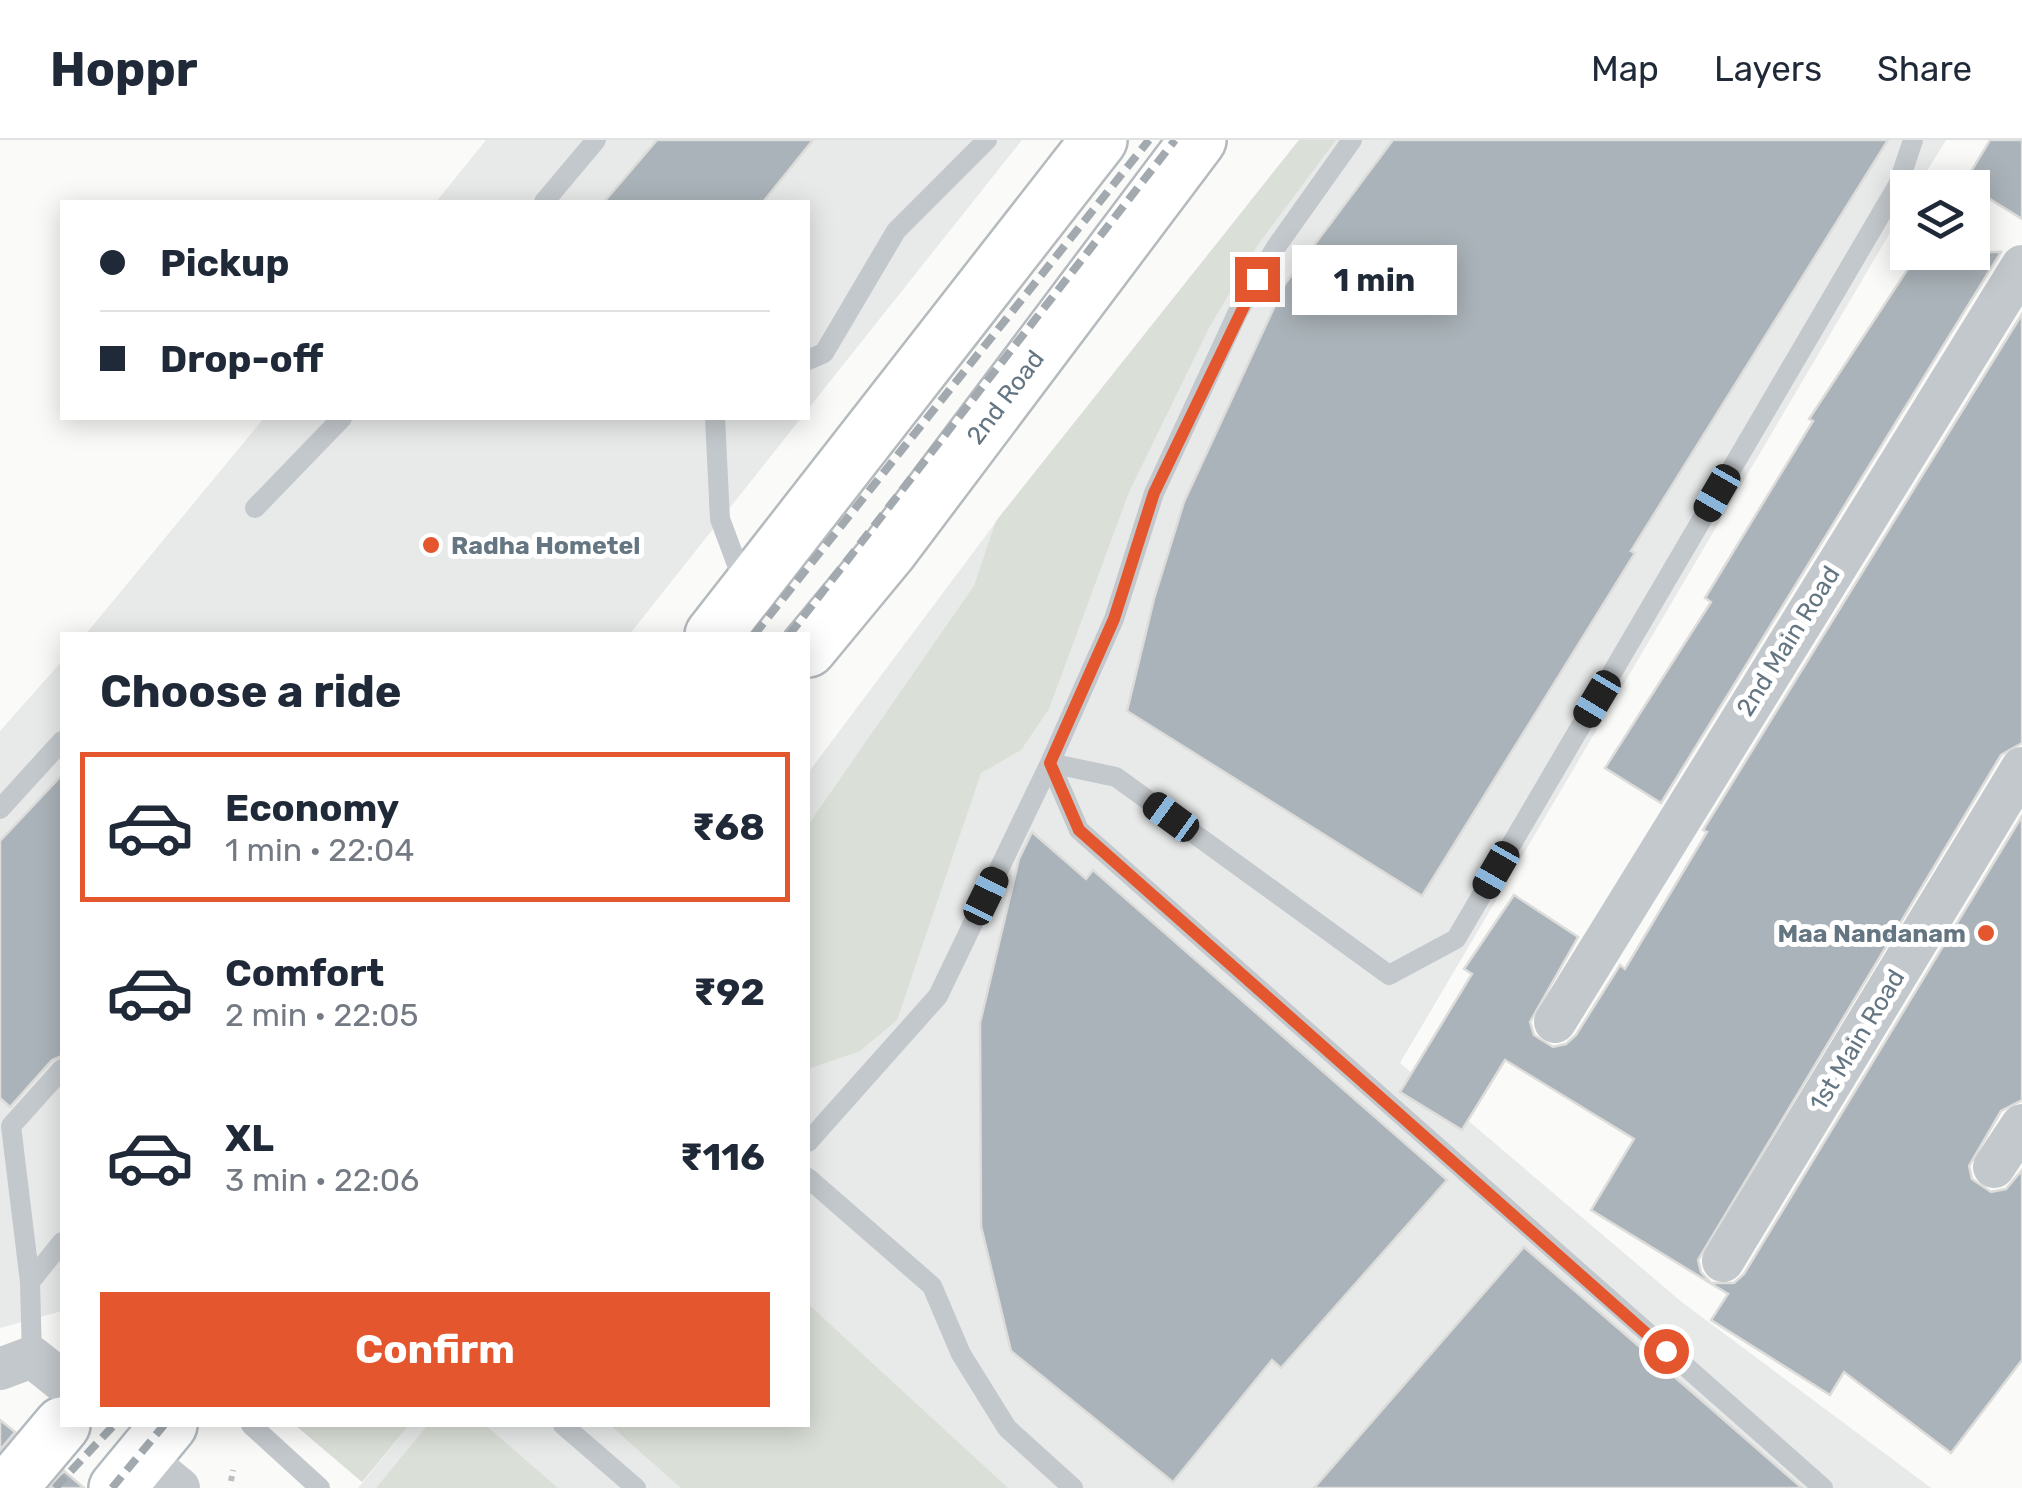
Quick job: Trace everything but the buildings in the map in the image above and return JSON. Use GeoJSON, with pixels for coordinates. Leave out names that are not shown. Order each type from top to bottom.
{"type":"FeatureCollection","features":[{"type":"Feature","properties":{"kind":"main road"},"geometry":{"type":"LineString","coordinates":[[714,632],[1100,140]]}},
{"type":"Feature","properties":{"kind":"main road","name":"2nd Road"},"geometry":{"type":"LineString","coordinates":[[810,647],[888,551],[1198,140]]}},
{"type":"Feature","properties":{"kind":"main road"},"geometry":{"type":"LineString","coordinates":[[9,1488],[60,1427]]}},
{"type":"Feature","properties":{"kind":"street","name":"2nd Main Road"},"geometry":{"type":"LineString","coordinates":[[1555,1022],[2022,266]]}},
{"type":"Feature","properties":{"kind":"street","name":"1st Main Road"},"geometry":{"type":"LineString","coordinates":[[1723,1262],[2022,768]]}},
{"type":"Feature","properties":{"kind":"street"},"geometry":{"type":"LineString","coordinates":[[1994,1168],[2022,1125]]}},
{"type":"Feature","properties":{"kind":"lane"},"geometry":{"type":"LineString","coordinates":[[546,200],[596,140]]}},
{"type":"Feature","properties":{"kind":"lane"},"geometry":{"type":"LineString","coordinates":[[810,359],[824,352],[896,231],[987,140]]}},
{"type":"Feature","properties":{"kind":"lane"},"geometry":{"type":"LineString","coordinates":[[810,1140],[938,996],[1114,619],[1154,493],[1238,312],[1276,247],[1352,140]]}},
{"type":"Feature","properties":{"kind":"lane"},"geometry":{"type":"LineString","coordinates":[[1050,763],[1116,777],[1388,975],[1456,938],[1898,185],[1913,140]]}},
{"type":"Feature","properties":{"kind":"lane"},"geometry":{"type":"LineString","coordinates":[[254,508],[340,420]]}},
{"type":"Feature","properties":{"kind":"lane"},"geometry":{"type":"LineString","coordinates":[[715,420],[720,519],[747,593]]}},
{"type":"Feature","properties":{"kind":"lane"},"geometry":{"type":"LineString","coordinates":[[0,808],[60,743]]}},
{"type":"Feature","properties":{"kind":"lane"},"geometry":{"type":"LineString","coordinates":[[1050,763],[1079,830],[1436,1150],[1823,1488]]}},
{"type":"Feature","properties":{"kind":"lane"},"geometry":{"type":"LineString","coordinates":[[32,1369],[30,1282],[11,1126],[60,1071]]}},
{"type":"Feature","properties":{"kind":"lane"},"geometry":{"type":"LineString","coordinates":[[810,1180],[932,1286],[961,1354],[1007,1428],[1074,1488]]}},
{"type":"Feature","properties":{"kind":"lane"},"geometry":{"type":"LineString","coordinates":[[30,1282],[60,1244]]}},
{"type":"Feature","properties":{"kind":"lane"},"geometry":{"type":"LineString","coordinates":[[253,1427],[320,1488]]}},
{"type":"Feature","properties":{"kind":"lane"},"geometry":{"type":"LineString","coordinates":[[565,1427],[636,1488]]}},
{"type":"Feature","properties":{"kind":"path"},"geometry":{"type":"LineString","coordinates":[[231,1481],[233,1470]]}},
{"type":"Feature","properties":{"kind":"shaded area"},"geometry":{"type":"Polygon","coordinates":[[[486,140],[1022,140],[810,406],[810,200],[438,200],[486,140]]]}},
{"type":"Feature","properties":{"kind":"shaded area"},"geometry":{"type":"Polygon","coordinates":[[[1299,140],[1946,140],[1927,170],[1890,170],[1890,233],[1400,1063],[1683,1303],[1931,1488],[358,1488],[407,1427],[810,1427],[810,770],[996,522],[1299,140]]]}},
{"type":"Feature","properties":{"kind":"shaded area"},"geometry":{"type":"Polygon","coordinates":[[[1299,140],[1336,140],[1257,246],[1209,328],[1129,492],[1049,709],[1021,750],[981,773],[897,1020],[860,1051],[810,1068],[810,822],[974,586],[996,521],[1299,140]]]}},
{"type":"Feature","properties":{"kind":"shaded area","name":"Radha Hometel"},"geometry":{"type":"Polygon","coordinates":[[[262,420],[799,420],[631,632],[87,632],[262,420]]]}},
{"type":"Feature","properties":{"kind":"shaded area"},"geometry":{"type":"Polygon","coordinates":[[[60,663],[60,1312],[0,1328],[0,731],[60,663]]]}},
{"type":"Feature","properties":{"kind":"shaded area"},"geometry":{"type":"Polygon","coordinates":[[[810,1306],[1008,1488],[681,1488],[612,1427],[810,1427],[810,1306]]]}},
{"type":"Feature","properties":{"kind":"shaded area"},"geometry":{"type":"Polygon","coordinates":[[[297,1427],[407,1427],[362,1482],[297,1427]]]}},
{"type":"Feature","properties":{"kind":"shaded area"},"geometry":{"type":"Polygon","coordinates":[[[426,1427],[487,1427],[558,1488],[376,1488],[426,1427]]]}},
{"type":"Feature","properties":{"kind":"railway"},"geometry":{"type":"LineString","coordinates":[[756,632],[1149,140]]}},
{"type":"Feature","properties":{"kind":"railway"},"geometry":{"type":"LineString","coordinates":[[791,632],[1175,140]]}},
{"type":"Feature","properties":{"kind":"railway"},"geometry":{"type":"LineString","coordinates":[[55,1488],[112,1427]]}},
{"type":"Feature","properties":{"kind":"railway"},"geometry":{"type":"LineString","coordinates":[[112,1488],[162,1427]]}},
{"type":"Feature","properties":{"kind":"place","name":"Radha Hometel"},"geometry":{"type":"Point","coordinates":[431,545]}},
{"type":"Feature","properties":{"kind":"place","name":"Maa Nandanam"},"geometry":{"type":"Point","coordinates":[1986,933]}},
{"type":"Feature","properties":{"kind":"route"},"geometry":{"type":"LineString","coordinates":[[1257,279],[1154,493],[1114,619],[1050,763],[1079,830],[1666,1351]]}}]}
